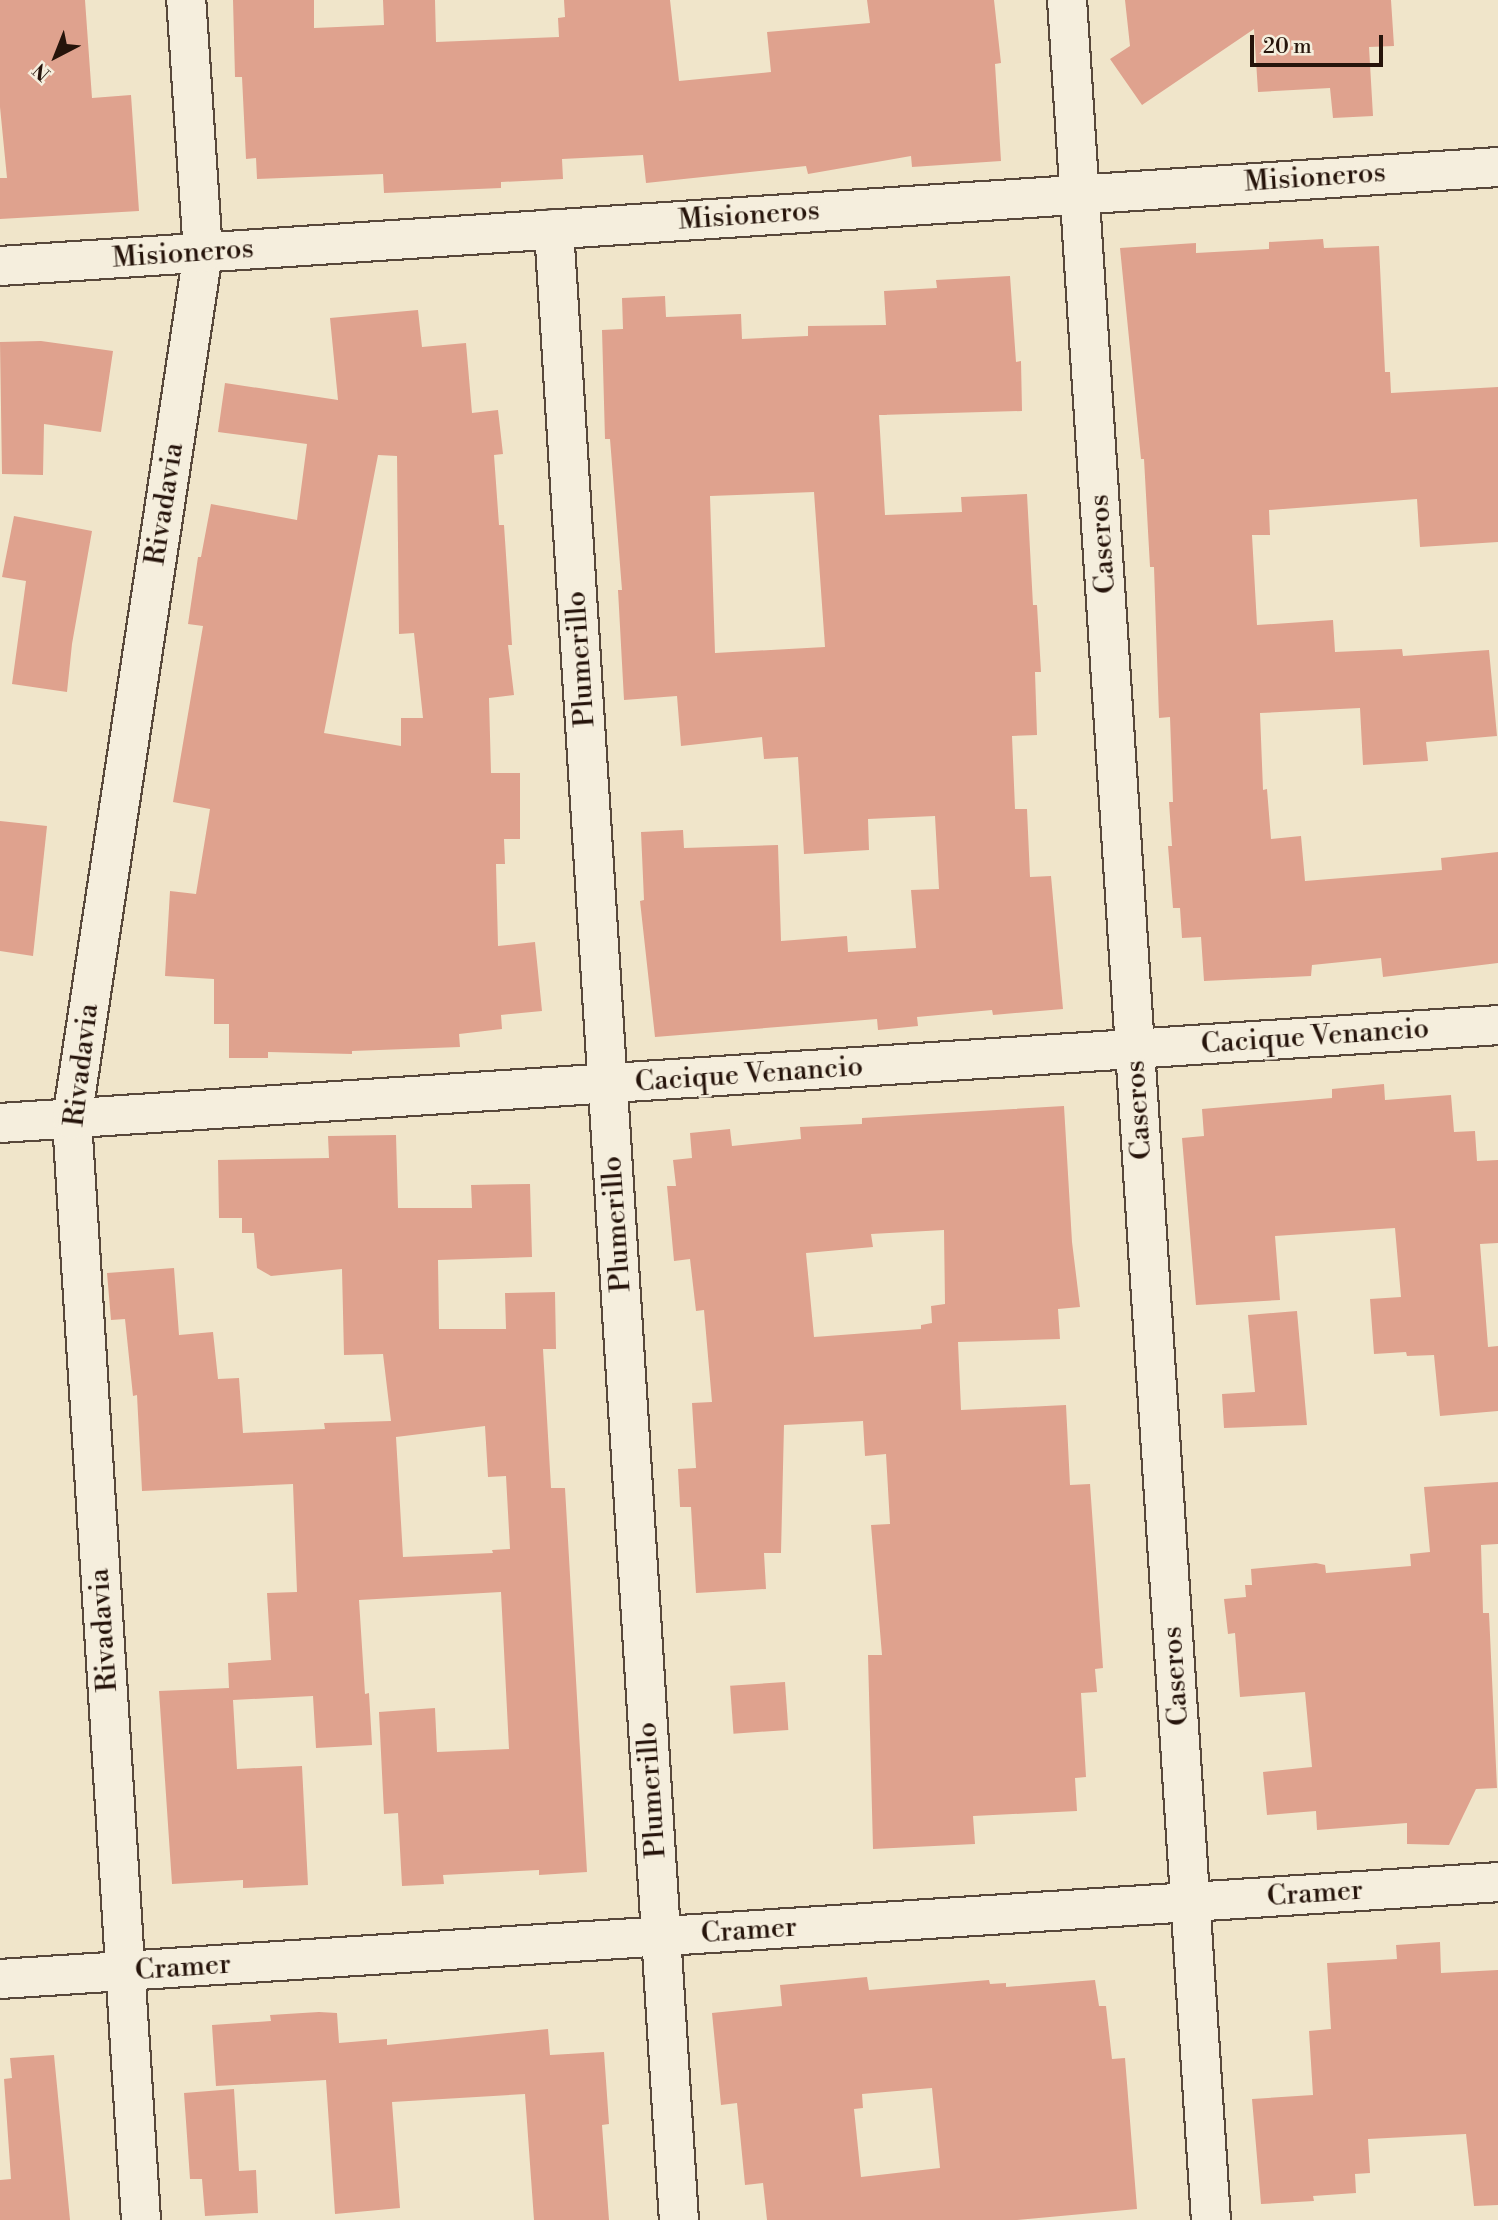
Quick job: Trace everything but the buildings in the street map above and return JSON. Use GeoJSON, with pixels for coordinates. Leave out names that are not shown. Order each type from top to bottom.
{"type":"FeatureCollection","features":[{"type":"Feature","properties":{"kind":"street","name":"Rivadavia"},"geometry":{"type":"LineString","coordinates":[[141,2220],[72,1119],[203,253],[187,0]]}},
{"type":"Feature","properties":{"kind":"street","name":"Caseros"},"geometry":{"type":"LineString","coordinates":[[1067,0],[1211,2220]]}},
{"type":"Feature","properties":{"kind":"street","name":"Misioneros"},"geometry":{"type":"LineString","coordinates":[[0,267],[1498,167]]}},
{"type":"Feature","properties":{"kind":"street","name":"Plumerillo"},"geometry":{"type":"LineString","coordinates":[[554,229],[679,2220]]}},
{"type":"Feature","properties":{"kind":"street","name":"Cacique Venancio"},"geometry":{"type":"LineString","coordinates":[[0,1124],[1498,1026]]}},
{"type":"Feature","properties":{"kind":"street","name":"Cramer"},"geometry":{"type":"LineString","coordinates":[[0,1979],[1498,1882]]}}]}
